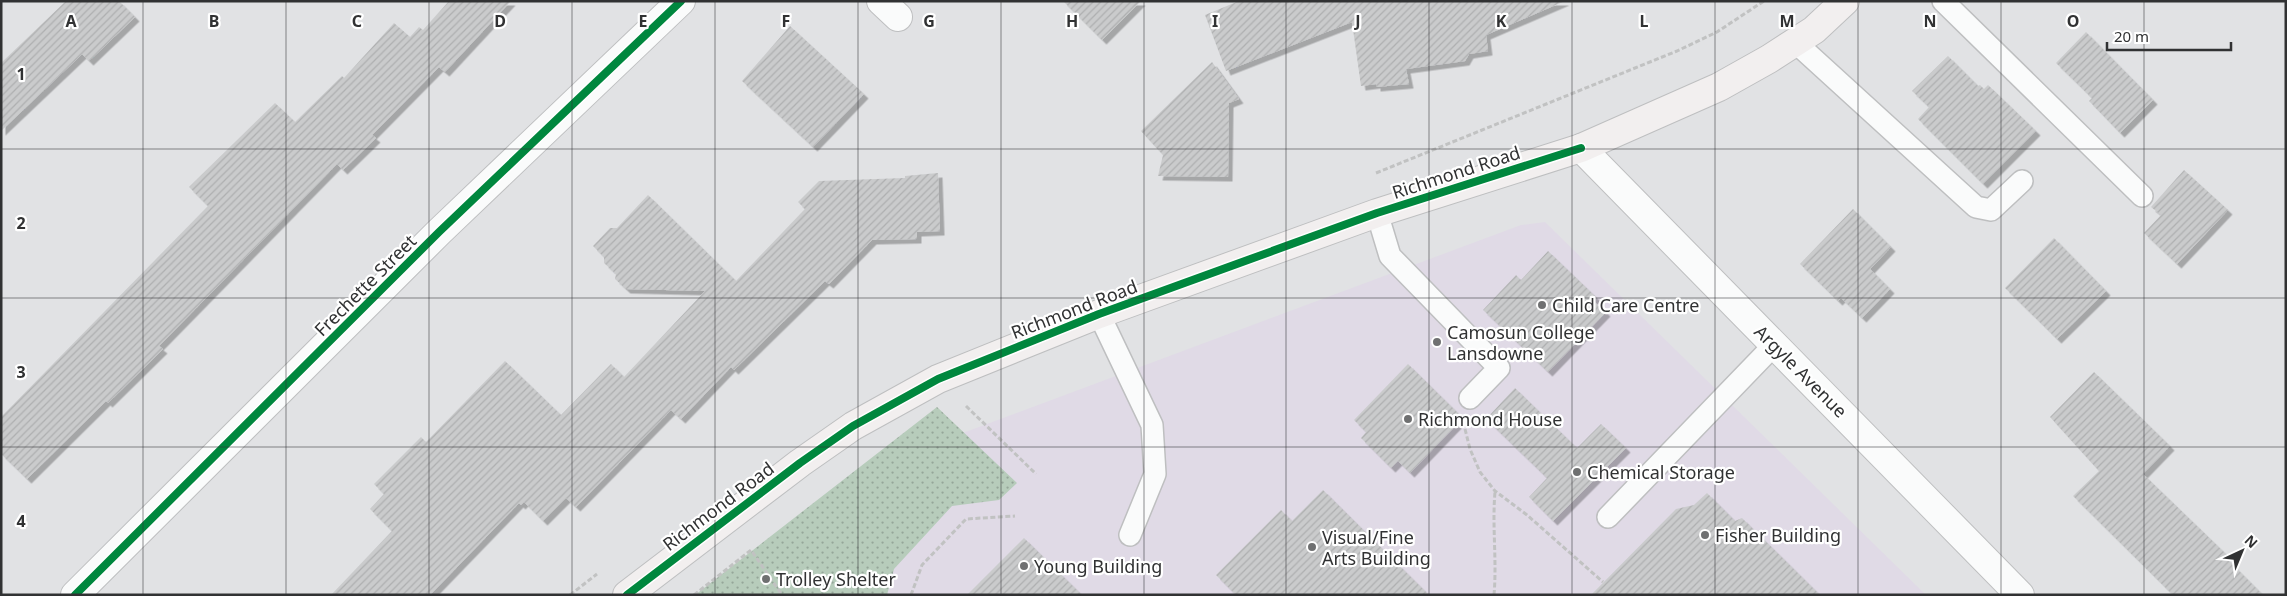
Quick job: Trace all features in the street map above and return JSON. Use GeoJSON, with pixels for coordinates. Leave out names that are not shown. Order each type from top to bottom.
{"type":"FeatureCollection","features":[{"type":"Feature","properties":{"kind":"main road","name":"Richmond Road"},"geometry":{"type":"LineString","coordinates":[[627,595],[800,463],[853,426],[938,379],[1099,314],[1377,213],[1581,148],[1719,87],[1814,30],[1845,1]]}},
{"type":"Feature","properties":{"kind":"street","name":"Frechette Street"},"geometry":{"type":"LineString","coordinates":[[75,595],[439,232],[681,1]]}},
{"type":"Feature","properties":{"kind":"street","name":"Argyle Avenue"},"geometry":{"type":"LineString","coordinates":[[1581,148],[2020,595]]}},
{"type":"Feature","properties":{"kind":"lane"},"geometry":{"type":"LineString","coordinates":[[1943,1],[2142,196]]}},
{"type":"Feature","properties":{"kind":"lane"},"geometry":{"type":"LineString","coordinates":[[1795,42],[1976,207],[1991,210],[2022,181]]}},
{"type":"Feature","properties":{"kind":"lane"},"geometry":{"type":"LineString","coordinates":[[1377,213],[1390,256],[1499,368],[1470,398]]}},
{"type":"Feature","properties":{"kind":"lane"},"geometry":{"type":"LineString","coordinates":[[1099,314],[1152,425],[1155,474],[1130,535]]}},
{"type":"Feature","properties":{"kind":"lane"},"geometry":{"type":"LineString","coordinates":[[1608,517],[1775,344]]}},
{"type":"Feature","properties":{"kind":"path"},"geometry":{"type":"LineString","coordinates":[[1470,398],[1475,416],[1464,428],[1470,449],[1480,472],[1495,491],[1527,515],[1604,582]]}},
{"type":"Feature","properties":{"kind":"path"},"geometry":{"type":"LineString","coordinates":[[998,437],[1036,474]]}},
{"type":"Feature","properties":{"kind":"path"},"geometry":{"type":"LineString","coordinates":[[1494,595],[1495,540],[1493,520],[1495,491]]}},
{"type":"Feature","properties":{"kind":"path"},"geometry":{"type":"LineString","coordinates":[[911,595],[922,565],[966,518],[1015,516]]}},
{"type":"Feature","properties":{"kind":"path"},"geometry":{"type":"LineString","coordinates":[[694,595],[750,550],[782,595]]}},
{"type":"Feature","properties":{"kind":"shaded area","name":"Camosun College Lansdowne"},"geometry":{"type":"Polygon","coordinates":[[[1545,222],[1926,595],[719,595],[893,459],[1521,225],[1545,222]]]}},
{"type":"Feature","properties":{"kind":"green space"},"geometry":{"type":"Polygon","coordinates":[[[937,407],[1017,483],[999,500],[952,506],[894,569],[887,595],[695,595],[937,407]]]}},
{"type":"Feature","properties":{"kind":"building"},"geometry":{"type":"Polygon","coordinates":[[[66,1],[119,1],[135,17],[89,61],[82,54],[1,131],[1,63],[66,1]]]}},
{"type":"Feature","properties":{"kind":"building"},"geometry":{"type":"Polygon","coordinates":[[[449,1],[511,1],[445,72],[439,67],[372,135],[376,138],[343,170],[337,164],[159,346],[163,349],[108,403],[106,401],[27,479],[1,454],[1,417],[208,206],[189,187],[275,103],[295,122],[342,76],[344,78],[394,23],[410,37],[419,27],[423,30],[449,1]]]}},
{"type":"Feature","properties":{"kind":"building"},"geometry":{"type":"Polygon","coordinates":[[[1063,1],[1141,1],[1102,40],[1063,1]]]}},
{"type":"Feature","properties":{"kind":"building"},"geometry":{"type":"Polygon","coordinates":[[[1239,1],[1565,1],[1486,35],[1488,51],[1469,54],[1465,61],[1406,69],[1409,84],[1376,87],[1376,84],[1361,86],[1352,22],[1226,71],[1205,15],[1239,1]]]}},
{"type":"Feature","properties":{"kind":"building"},"geometry":{"type":"Polygon","coordinates":[[[790,26],[864,94],[813,147],[742,81],[790,26]]]}},
{"type":"Feature","properties":{"kind":"building"},"geometry":{"type":"Polygon","coordinates":[[[2086,32],[2153,100],[2120,133],[2089,101],[2092,98],[2056,63],[2086,32]]]}},
{"type":"Feature","properties":{"kind":"building"},"geometry":{"type":"Polygon","coordinates":[[[1948,56],[1978,86],[1980,85],[1984,89],[1988,85],[2036,131],[1983,184],[1918,119],[1929,107],[1912,91],[1948,56]]]}},
{"type":"Feature","properties":{"kind":"building"},"geometry":{"type":"Polygon","coordinates":[[[1212,62],[1239,99],[1229,103],[1228,177],[1158,176],[1163,155],[1141,131],[1212,62]]]}},
{"type":"Feature","properties":{"kind":"building"},"geometry":{"type":"Polygon","coordinates":[[[2184,170],[2228,210],[2177,264],[2144,233],[2161,215],[2151,207],[2184,170]]]}},
{"type":"Feature","properties":{"kind":"building"},"geometry":{"type":"Polygon","coordinates":[[[938,173],[940,231],[917,232],[917,239],[872,240],[829,284],[825,281],[734,370],[731,367],[681,419],[671,410],[576,507],[566,498],[543,521],[524,502],[521,505],[519,503],[430,595],[331,595],[392,531],[370,509],[384,494],[374,484],[421,437],[426,442],[505,361],[561,415],[611,364],[624,377],[705,291],[626,289],[615,279],[616,274],[604,263],[604,257],[593,246],[610,228],[617,228],[648,195],[736,281],[805,209],[798,202],[819,181],[905,178],[905,176],[938,173]]]}},
{"type":"Feature","properties":{"kind":"building"},"geometry":{"type":"Polygon","coordinates":[[[1853,209],[1891,247],[1870,269],[1890,289],[1862,318],[1841,298],[1838,301],[1800,264],[1853,209]]]}},
{"type":"Feature","properties":{"kind":"building"},"geometry":{"type":"Polygon","coordinates":[[[2054,238],[2106,291],[2057,339],[2005,288],[2054,238]]]}},
{"type":"Feature","properties":{"kind":"building","name":"Child Care Centre"},"geometry":{"type":"Polygon","coordinates":[[[1548,251],[1596,297],[1593,301],[1606,312],[1548,372],[1483,310],[1516,275],[1521,280],[1548,251]]]}},
{"type":"Feature","properties":{"kind":"building","name":"Richmond House"},"geometry":{"type":"Polygon","coordinates":[[[1408,364],[1463,418],[1410,473],[1398,461],[1391,468],[1361,438],[1366,432],[1354,420],[1408,364]]]}},
{"type":"Feature","properties":{"kind":"building"},"geometry":{"type":"Polygon","coordinates":[[[2094,372],[2170,446],[2143,474],[2226,554],[2224,556],[2263,595],[2173,595],[2073,496],[2099,471],[2050,417],[2094,372]]]}},
{"type":"Feature","properties":{"kind":"building"},"geometry":{"type":"Polygon","coordinates":[[[1515,388],[1577,448],[1601,424],[1626,448],[1553,521],[1529,497],[1547,478],[1486,419],[1515,388]]]}},
{"type":"Feature","properties":{"kind":"building","name":"Visual/Fine Arts Building"},"geometry":{"type":"Polygon","coordinates":[[[1323,490],[1429,595],[1236,595],[1216,575],[1281,510],[1292,521],[1323,490]]]}},
{"type":"Feature","properties":{"kind":"building","name":"Fisher Building"},"geometry":{"type":"Polygon","coordinates":[[[1707,493],[1735,521],[1742,518],[1820,595],[1591,595],[1676,509],[1694,505],[1707,493]]]}},
{"type":"Feature","properties":{"kind":"building","name":"Young Building"},"geometry":{"type":"Polygon","coordinates":[[[1024,538],[1082,595],[967,595],[1024,538]]]}},
{"type":"Feature","properties":{"kind":"cycle path"},"geometry":{"type":"LineString","coordinates":[[75,595],[439,232],[681,1]]}},
{"type":"Feature","properties":{"kind":"cycle path"},"geometry":{"type":"LineString","coordinates":[[627,595],[800,463],[853,426],[938,379],[1099,314],[1377,213],[1581,148]]}},
{"type":"Feature","properties":{"kind":"place","name":"Child Care Centre"},"geometry":{"type":"Point","coordinates":[1542,305]}},
{"type":"Feature","properties":{"kind":"place","name":"Camosun College Lansdowne"},"geometry":{"type":"Point","coordinates":[1437,342]}},
{"type":"Feature","properties":{"kind":"place","name":"Richmond House"},"geometry":{"type":"Point","coordinates":[1408,419]}},
{"type":"Feature","properties":{"kind":"place","name":"Chemical Storage"},"geometry":{"type":"Point","coordinates":[1577,472]}},
{"type":"Feature","properties":{"kind":"place","name":"Fisher Building"},"geometry":{"type":"Point","coordinates":[1705,535]}},
{"type":"Feature","properties":{"kind":"place","name":"Visual/Fine Arts Building"},"geometry":{"type":"Point","coordinates":[1312,547]}},
{"type":"Feature","properties":{"kind":"place","name":"Young Building"},"geometry":{"type":"Point","coordinates":[1024,566]}},
{"type":"Feature","properties":{"kind":"place","name":"Trolley Shelter"},"geometry":{"type":"Point","coordinates":[766,579]}}]}
